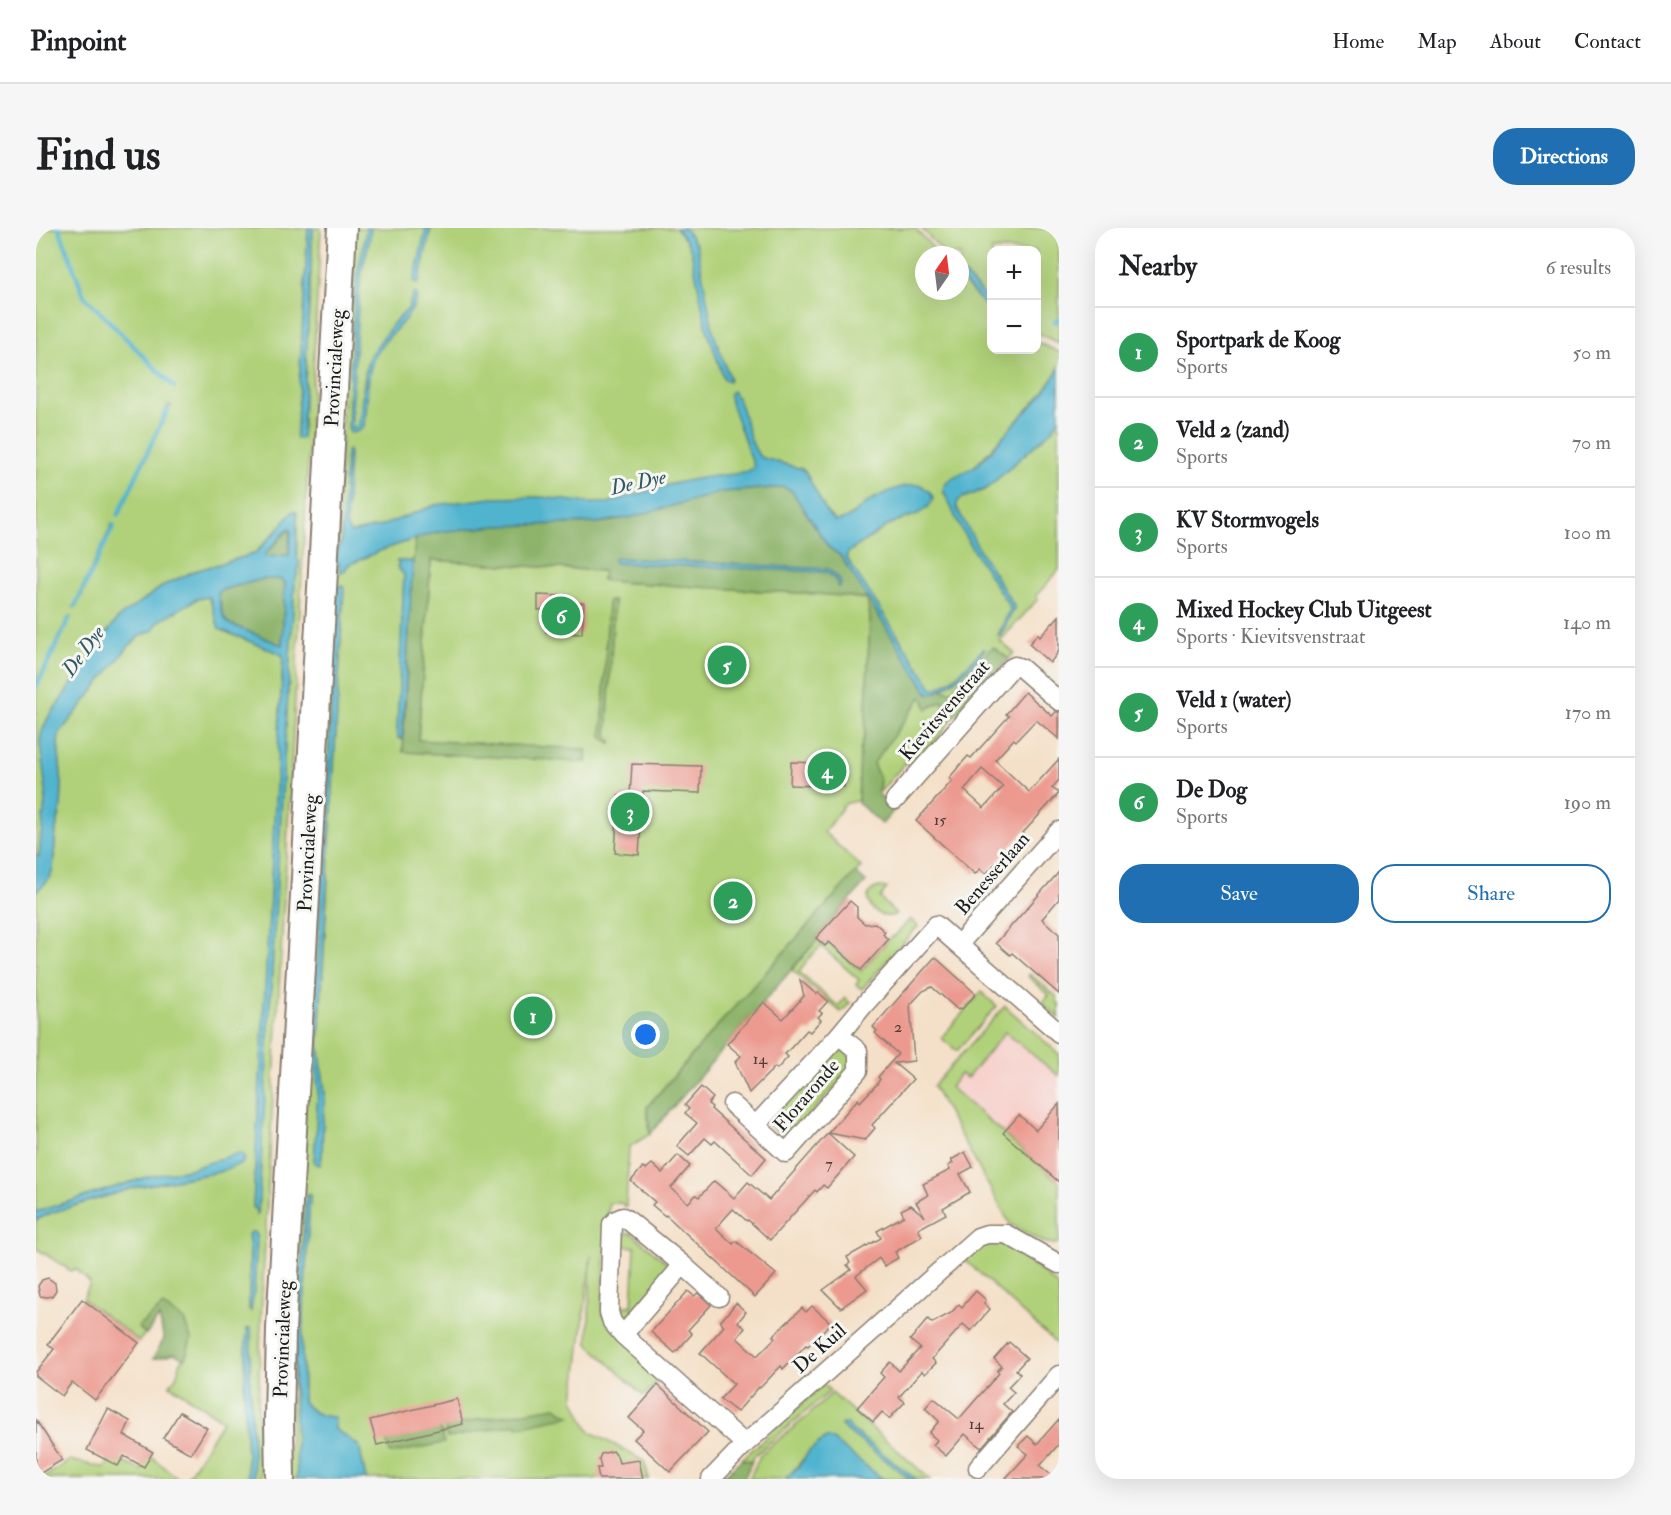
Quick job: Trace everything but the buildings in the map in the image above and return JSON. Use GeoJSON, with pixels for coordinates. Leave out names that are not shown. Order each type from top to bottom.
{"type":"FeatureCollection","features":[{"type":"Feature","properties":{"kind":"main road","name":"Provincialeweg"},"geometry":{"type":"LineString","coordinates":[[280,1479],[281,1329],[342,228]]}},
{"type":"Feature","properties":{"kind":"street","name":"Kievitsvenstraat"},"geometry":{"type":"LineString","coordinates":[[895,800],[1011,668],[1015,666],[1021,668],[1058,697]]}},
{"type":"Feature","properties":{"kind":"street","name":"Benesserlaan"},"geometry":{"type":"LineString","coordinates":[[959,944],[1059,831]]}},
{"type":"Feature","properties":{"kind":"street","name":"Floraronde"},"geometry":{"type":"LineString","coordinates":[[756,1125],[936,925],[959,944]]}},
{"type":"Feature","properties":{"kind":"street"},"geometry":{"type":"LineString","coordinates":[[959,944],[1059,1033]]}},
{"type":"Feature","properties":{"kind":"street","name":"Floraronde"},"geometry":{"type":"LineString","coordinates":[[732,1104],[786,1153],[858,1071],[858,1051],[839,1035]]}},
{"type":"Feature","properties":{"kind":"street"},"geometry":{"type":"LineString","coordinates":[[720,1297],[630,1221],[623,1217],[612,1224],[609,1312],[612,1322],[622,1335],[746,1444]]}},
{"type":"Feature","properties":{"kind":"street","name":"De Kuil"},"geometry":{"type":"LineString","coordinates":[[711,1479],[746,1444],[978,1237],[987,1233],[1006,1234],[1059,1264]]}},
{"type":"Feature","properties":{"kind":"street"},"geometry":{"type":"LineString","coordinates":[[622,1335],[683,1265]]}},
{"type":"Feature","properties":{"kind":"street"},"geometry":{"type":"LineString","coordinates":[[978,1468],[1059,1375]]}},
{"type":"Feature","properties":{"kind":"shaded area"},"geometry":{"type":"Polygon","coordinates":[[[1003,1026],[1059,1075],[1059,1182],[950,1087],[1003,1026]]]}},
{"type":"Feature","properties":{"kind":"green space"},"geometry":{"type":"Polygon","coordinates":[[[36,228],[310,228],[302,438],[313,228],[321,228],[262,1297],[258,1406],[261,1479],[254,1479],[250,1381],[251,1330],[247,1329],[244,1392],[248,1479],[186,1479],[223,1420],[170,1385],[176,1377],[185,1350],[159,1317],[139,1341],[83,1299],[90,1283],[76,1269],[71,1271],[36,1248],[36,1220],[51,1213],[136,1187],[219,1172],[245,1159],[239,1153],[190,1169],[147,1177],[36,1212],[36,892],[50,878],[53,869],[56,829],[61,808],[59,734],[128,647],[140,636],[152,630],[159,621],[197,599],[208,597],[223,631],[281,654],[283,657],[281,720],[253,1207],[257,1214],[290,657],[295,581],[299,561],[297,560],[297,512],[293,513],[254,554],[195,571],[166,584],[119,617],[102,639],[88,663],[48,718],[41,734],[46,792],[39,856],[36,856],[36,691],[71,617],[68,617],[36,684],[36,228]],[[168,405],[117,515],[119,516],[171,406],[168,405]],[[112,524],[73,607],[76,608],[115,525],[112,524]],[[254,1232],[250,1240],[249,1309],[251,1311],[256,1235],[254,1232]]]}},
{"type":"Feature","properties":{"kind":"green space"},"geometry":{"type":"Polygon","coordinates":[[[349,228],[915,228],[931,246],[915,246],[915,300],[969,300],[969,288],[987,308],[987,354],[1041,354],[1041,344],[1059,352],[1059,367],[1041,395],[978,463],[943,491],[949,503],[986,489],[1053,429],[1059,418],[1059,570],[1036,596],[1038,599],[1000,641],[1014,653],[1009,659],[993,647],[952,691],[930,689],[846,557],[848,552],[884,528],[916,515],[870,501],[844,520],[835,521],[827,513],[802,469],[760,457],[760,473],[586,517],[341,543],[337,551],[349,228]]]}},
{"type":"Feature","properties":{"kind":"green space"},"geometry":{"type":"Polygon","coordinates":[[[921,228],[1059,228],[1059,343],[1041,335],[1041,246],[987,246],[987,299],[969,280],[969,246],[938,246],[921,228]]]}},
{"type":"Feature","properties":{"kind":"green space"},"geometry":{"type":"Polygon","coordinates":[[[784,487],[792,491],[829,548],[840,555],[930,689],[952,691],[993,647],[1009,659],[951,720],[945,715],[943,701],[927,709],[922,696],[873,764],[880,779],[878,794],[895,809],[882,824],[858,803],[860,751],[865,733],[870,617],[867,599],[617,582],[602,580],[603,571],[431,560],[418,740],[586,749],[586,762],[403,752],[412,567],[416,538],[459,528],[482,526],[613,521],[722,492],[784,487]]]}},
{"type":"Feature","properties":{"kind":"green space"},"geometry":{"type":"Polygon","coordinates":[[[290,528],[289,555],[264,556],[290,528]]]}},
{"type":"Feature","properties":{"kind":"green space"},"geometry":{"type":"Polygon","coordinates":[[[416,538],[413,563],[397,561],[399,564],[397,567],[404,575],[398,738],[404,741],[418,741],[431,560],[603,571],[602,580],[617,582],[867,599],[870,617],[865,733],[860,751],[859,800],[845,804],[824,832],[861,867],[647,1107],[650,1134],[629,1147],[626,1207],[621,1203],[609,1203],[602,1313],[662,1377],[644,1396],[588,1344],[591,1255],[574,1399],[589,1431],[644,1461],[649,1479],[366,1479],[359,1446],[335,1429],[328,1417],[314,1412],[303,1401],[302,1342],[310,1195],[306,1195],[294,1382],[297,1479],[288,1479],[330,562],[339,563],[345,567],[416,538]],[[338,586],[313,1039],[323,1123],[325,1094],[319,1045],[344,587],[338,586]]]}},
{"type":"Feature","properties":{"kind":"green space"},"geometry":{"type":"Polygon","coordinates":[[[263,579],[279,579],[285,582],[282,645],[227,623],[224,617],[218,594],[221,590],[263,579]]]}},
{"type":"Feature","properties":{"kind":"green space"},"geometry":{"type":"Polygon","coordinates":[[[608,601],[614,601],[607,737],[611,740],[611,744],[602,737],[608,601]]]}},
{"type":"Feature","properties":{"kind":"green space"},"geometry":{"type":"Polygon","coordinates":[[[922,695],[944,701],[945,715],[951,720],[914,770],[906,762],[878,794],[880,779],[873,764],[922,695]]]}},
{"type":"Feature","properties":{"kind":"green space"},"geometry":{"type":"Polygon","coordinates":[[[855,873],[866,882],[650,1134],[647,1107],[855,873]]]}},
{"type":"Feature","properties":{"kind":"green space"},"geometry":{"type":"Polygon","coordinates":[[[880,887],[887,888],[880,898],[896,914],[882,915],[871,907],[868,895],[872,890],[880,887]]]}},
{"type":"Feature","properties":{"kind":"green space"},"geometry":{"type":"Polygon","coordinates":[[[910,919],[918,926],[862,989],[856,985],[859,980],[821,946],[805,962],[799,972],[838,1006],[845,998],[850,1003],[841,1012],[792,970],[817,940],[825,946],[828,943],[861,971],[910,919]]]}},
{"type":"Feature","properties":{"kind":"green space"},"geometry":{"type":"Polygon","coordinates":[[[1030,974],[1058,998],[1056,1001],[1059,1003],[1059,1018],[1042,1003],[1049,995],[1028,976],[1030,974]]]}},
{"type":"Feature","properties":{"kind":"green space"},"geometry":{"type":"Polygon","coordinates":[[[981,992],[997,1006],[957,1051],[941,1038],[981,992]]]}},
{"type":"Feature","properties":{"kind":"green space"},"geometry":{"type":"Polygon","coordinates":[[[1005,1006],[1059,1054],[1059,1076],[1005,1032],[967,1078],[960,1074],[950,1087],[1059,1182],[1059,1243],[1043,1242],[1010,1224],[933,1086],[1005,1006]]]}},
{"type":"Feature","properties":{"kind":"green space"},"geometry":{"type":"Polygon","coordinates":[[[840,1048],[852,1059],[851,1069],[786,1141],[766,1122],[830,1050],[840,1048]]]}},
{"type":"Feature","properties":{"kind":"green space"},"geometry":{"type":"Polygon","coordinates":[[[632,1233],[669,1265],[670,1269],[626,1319],[621,1320],[620,1306],[632,1306],[635,1247],[624,1246],[624,1234],[632,1233]]]}},
{"type":"Feature","properties":{"kind":"green space"},"geometry":{"type":"Polygon","coordinates":[[[998,1240],[1059,1287],[1059,1346],[964,1259],[982,1242],[998,1240]]]}},
{"type":"Feature","properties":{"kind":"green space"},"geometry":{"type":"Polygon","coordinates":[[[163,1306],[184,1320],[191,1339],[185,1359],[175,1354],[153,1359],[164,1339],[159,1317],[146,1335],[138,1327],[163,1306]]]}},
{"type":"Feature","properties":{"kind":"green space"},"geometry":{"type":"Polygon","coordinates":[[[824,1384],[830,1391],[754,1456],[751,1463],[742,1459],[824,1384]]]}},
{"type":"Feature","properties":{"kind":"green space"},"geometry":{"type":"Polygon","coordinates":[[[832,1393],[930,1479],[883,1479],[828,1438],[810,1451],[785,1479],[749,1479],[761,1454],[832,1393]]]}},
{"type":"Feature","properties":{"kind":"green space"},"geometry":{"type":"Polygon","coordinates":[[[556,1407],[570,1416],[447,1438],[445,1427],[556,1407]]]}},
{"type":"Feature","properties":{"kind":"green space"},"geometry":{"type":"Polygon","coordinates":[[[439,1429],[444,1443],[390,1454],[387,1442],[439,1429]]]}},
{"type":"Feature","properties":{"kind":"green space"},"geometry":{"type":"Polygon","coordinates":[[[148,1454],[179,1479],[42,1479],[70,1460],[105,1468],[111,1457],[141,1470],[148,1454]]]}},
{"type":"Feature","properties":{"kind":"green space"},"geometry":{"type":"Polygon","coordinates":[[[742,1459],[751,1463],[744,1479],[721,1479],[742,1459]]]}},
{"type":"Feature","properties":{"kind":"water"},"geometry":{"type":"Polygon","coordinates":[[[308,228],[313,228],[302,438],[298,439],[296,438],[308,228]]]}},
{"type":"Feature","properties":{"kind":"water"},"geometry":{"type":"Polygon","coordinates":[[[366,228],[371,228],[360,283],[352,427],[358,426],[359,422],[366,368],[370,355],[392,325],[408,309],[413,294],[417,295],[405,320],[375,356],[368,381],[364,426],[359,431],[351,433],[348,429],[353,319],[357,275],[366,228]]]}},
{"type":"Feature","properties":{"kind":"water"},"geometry":{"type":"Polygon","coordinates":[[[426,228],[431,228],[419,282],[416,284],[414,281],[426,228]]]}},
{"type":"Feature","properties":{"kind":"water"},"geometry":{"type":"Polygon","coordinates":[[[676,228],[684,228],[697,246],[713,331],[729,381],[724,379],[707,330],[691,250],[676,228]]]}},
{"type":"Feature","properties":{"kind":"water"},"geometry":{"type":"Polygon","coordinates":[[[969,280],[987,299],[987,308],[969,288],[969,280]]]}},
{"type":"Feature","properties":{"kind":"water"},"geometry":{"type":"Polygon","coordinates":[[[1059,367],[1059,418],[1053,429],[986,489],[960,499],[957,503],[957,508],[979,549],[1014,606],[999,636],[1010,609],[1009,606],[973,550],[943,490],[948,481],[979,463],[986,456],[1029,409],[1059,367]]]}},
{"type":"Feature","properties":{"kind":"water"},"geometry":{"type":"Polygon","coordinates":[[[733,391],[738,398],[751,441],[760,457],[802,469],[827,513],[835,521],[846,519],[871,500],[902,487],[921,485],[931,493],[933,499],[926,508],[886,527],[850,551],[846,557],[933,689],[952,679],[985,649],[953,682],[938,691],[928,693],[840,555],[829,548],[792,491],[784,487],[722,492],[632,517],[597,523],[497,526],[436,532],[382,550],[348,565],[344,572],[339,572],[339,563],[332,562],[341,543],[346,452],[348,450],[346,525],[351,533],[381,526],[435,505],[492,498],[541,497],[607,503],[671,484],[734,474],[754,467],[729,397],[733,391]]]}},
{"type":"Feature","properties":{"kind":"water"},"geometry":{"type":"Polygon","coordinates":[[[293,511],[297,512],[297,559],[299,560],[295,581],[290,657],[260,1182],[258,1214],[256,1215],[253,1207],[283,657],[281,654],[219,629],[208,597],[197,599],[159,621],[153,630],[140,636],[128,647],[59,734],[61,808],[56,829],[53,869],[50,878],[36,892],[36,856],[39,856],[46,792],[41,734],[48,718],[88,663],[102,639],[119,617],[166,584],[195,571],[254,554],[293,511]],[[289,528],[264,556],[289,555],[291,530],[289,528]],[[263,579],[221,590],[218,594],[222,610],[230,624],[282,645],[285,582],[279,579],[263,579]]]}},
{"type":"Feature","properties":{"kind":"water"},"geometry":{"type":"Polygon","coordinates":[[[615,558],[828,569],[841,584],[839,587],[834,578],[826,572],[615,563],[613,560],[615,558]]]}},
{"type":"Feature","properties":{"kind":"water"},"geometry":{"type":"Polygon","coordinates":[[[397,561],[413,563],[402,739],[398,738],[397,729],[404,575],[397,566],[399,564],[397,561]]]}},
{"type":"Feature","properties":{"kind":"water"},"geometry":{"type":"Polygon","coordinates":[[[338,586],[344,586],[319,1036],[325,1094],[320,1165],[314,1163],[318,1090],[313,1039],[338,586]]]}},
{"type":"Feature","properties":{"kind":"water"},"geometry":{"type":"Polygon","coordinates":[[[239,1153],[245,1158],[243,1163],[219,1172],[136,1187],[51,1213],[36,1220],[36,1212],[147,1177],[190,1169],[239,1153]]]}},
{"type":"Feature","properties":{"kind":"water"},"geometry":{"type":"Polygon","coordinates":[[[306,1195],[310,1195],[302,1342],[303,1401],[317,1413],[335,1417],[335,1429],[359,1446],[366,1479],[297,1479],[294,1382],[306,1195]]]}},
{"type":"Feature","properties":{"kind":"water"},"geometry":{"type":"Polygon","coordinates":[[[254,1232],[257,1240],[251,1311],[249,1309],[248,1234],[254,1232]]]}},
{"type":"Feature","properties":{"kind":"water"},"geometry":{"type":"Polygon","coordinates":[[[250,1328],[254,1479],[248,1479],[244,1392],[247,1329],[250,1328]]]}},
{"type":"Feature","properties":{"kind":"water"},"geometry":{"type":"Polygon","coordinates":[[[847,1424],[916,1479],[910,1479],[843,1428],[841,1425],[847,1424]]]}},
{"type":"Feature","properties":{"kind":"water"},"geometry":{"type":"Polygon","coordinates":[[[826,1438],[830,1438],[883,1479],[785,1479],[799,1466],[809,1451],[826,1438]]]}},
{"type":"Feature","properties":{"kind":"waterway"},"geometry":{"type":"LineString","coordinates":[[59,228],[84,296],[174,387]]}},
{"type":"Feature","properties":{"kind":"waterway"},"geometry":{"type":"LineString","coordinates":[[1055,322],[1059,318]]}},
{"type":"Feature","properties":{"kind":"waterway"},"geometry":{"type":"LineString","coordinates":[[118,515],[168,409]]}},
{"type":"Feature","properties":{"kind":"waterway"},"geometry":{"type":"LineString","coordinates":[[75,606],[114,525]]}},
{"type":"Feature","properties":{"kind":"waterway","name":"De Dye"},"geometry":{"type":"LineString","coordinates":[[36,687],[69,619]]}},
{"type":"Feature","properties":{"kind":"place","name":"De Dog"},"geometry":{"type":"Point","coordinates":[561,616]}},
{"type":"Feature","properties":{"kind":"place","name":"Veld 1 (water)"},"geometry":{"type":"Point","coordinates":[727,665]}},
{"type":"Feature","properties":{"kind":"place","name":"Mixed Hockey Club Uitgeest"},"geometry":{"type":"Point","coordinates":[827,771]}},
{"type":"Feature","properties":{"kind":"place","name":"KV Stormvogels"},"geometry":{"type":"Point","coordinates":[630,812]}},
{"type":"Feature","properties":{"kind":"place","name":"Veld 2 (zand)"},"geometry":{"type":"Point","coordinates":[733,901]}},
{"type":"Feature","properties":{"kind":"place","name":"Sportpark de Koog"},"geometry":{"type":"Point","coordinates":[533,1016]}}]}
